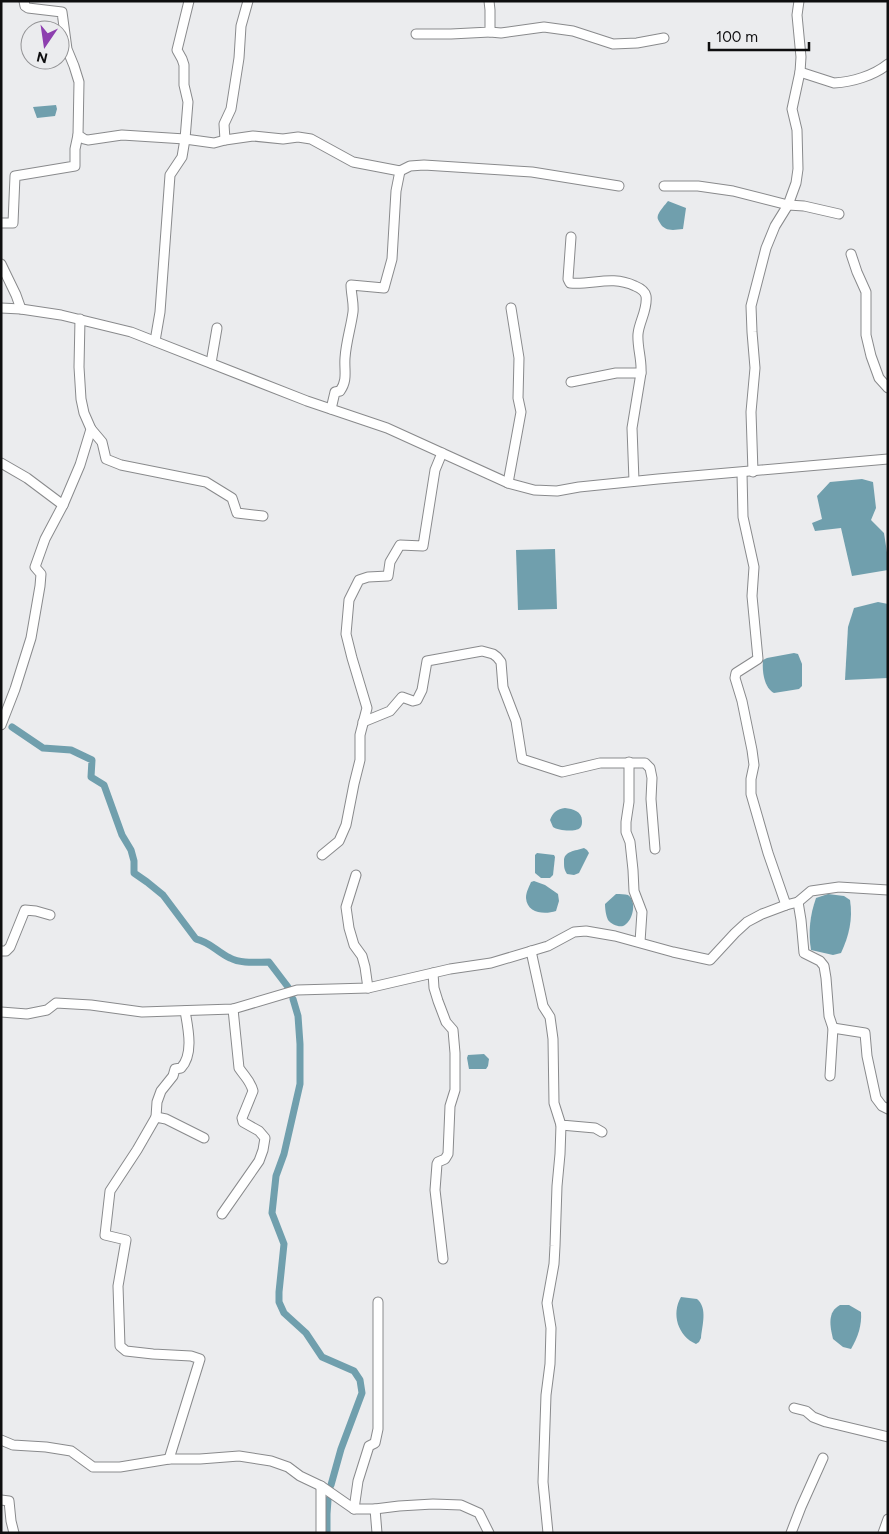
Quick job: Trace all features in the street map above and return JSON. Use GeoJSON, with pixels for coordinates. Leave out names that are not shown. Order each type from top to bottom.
{"type":"FeatureCollection","features":[{"type":"Feature","properties":{"kind":"street"},"geometry":{"type":"LineString","coordinates":[[1,223],[13,223],[15,176],[75,166],[75,149],[78,135],[79,82],[67,49],[63,13],[61,11],[28,8],[25,6],[24,1]]}},
{"type":"Feature","properties":{"kind":"street"},"geometry":{"type":"LineString","coordinates":[[155,342],[160,312],[170,175],[182,157],[185,139],[188,102],[184,85],[184,65],[177,50],[189,1]]}},
{"type":"Feature","properties":{"kind":"street"},"geometry":{"type":"LineString","coordinates":[[225,140],[224,124],[231,109],[239,58],[241,26],[248,1]]}},
{"type":"Feature","properties":{"kind":"street"},"geometry":{"type":"LineString","coordinates":[[489,1],[490,32]]}},
{"type":"Feature","properties":{"kind":"street"},"geometry":{"type":"LineString","coordinates":[[753,472],[751,412],[755,368],[751,306],[766,248],[788,205],[796,183],[798,169],[797,130],[792,109],[800,72],[801,57],[797,15],[799,1]]}},
{"type":"Feature","properties":{"kind":"street"},"geometry":{"type":"LineString","coordinates":[[416,34],[501,33],[544,27],[573,31],[613,44],[637,43],[664,38]]}},
{"type":"Feature","properties":{"kind":"street"},"geometry":{"type":"LineString","coordinates":[[800,72],[838,83],[864,77],[882,69],[888,64]]}},
{"type":"Feature","properties":{"kind":"street"},"geometry":{"type":"LineString","coordinates":[[78,135],[88,140],[122,135],[214,143],[253,136],[282,139],[298,137],[311,139],[353,162],[400,171],[410,166],[424,165],[532,172],[619,186]]}},
{"type":"Feature","properties":{"kind":"street"},"geometry":{"type":"LineString","coordinates":[[331,409],[335,392],[340,391],[344,385],[346,373],[345,358],[353,309],[351,284],[384,288],[392,260],[396,191],[400,171]]}},
{"type":"Feature","properties":{"kind":"street"},"geometry":{"type":"LineString","coordinates":[[664,186],[698,186],[733,191],[788,205],[804,206],[839,214]]}},
{"type":"Feature","properties":{"kind":"street"},"geometry":{"type":"LineString","coordinates":[[571,237],[568,279],[570,283],[610,280],[627,282],[644,291],[646,296],[645,310],[641,318],[638,336],[642,364],[632,428],[634,482]]}},
{"type":"Feature","properties":{"kind":"street"},"geometry":{"type":"LineString","coordinates":[[851,254],[856,272],[866,292],[866,335],[871,356],[879,378],[888,388]]}},
{"type":"Feature","properties":{"kind":"street"},"geometry":{"type":"LineString","coordinates":[[1,264],[21,309]]}},
{"type":"Feature","properties":{"kind":"street"},"geometry":{"type":"LineString","coordinates":[[508,483],[521,412],[518,398],[519,358],[511,308]]}},
{"type":"Feature","properties":{"kind":"street"},"geometry":{"type":"LineString","coordinates":[[2,309],[21,309],[80,319],[131,332],[331,409],[387,428],[508,483],[534,490],[557,491],[579,487],[888,459]]}},
{"type":"Feature","properties":{"kind":"street"},"geometry":{"type":"LineString","coordinates":[[80,319],[78,366],[81,398],[84,413],[91,429],[102,442],[106,459],[121,466],[206,482],[232,498],[236,514],[263,516]]}},
{"type":"Feature","properties":{"kind":"street"},"geometry":{"type":"LineString","coordinates":[[211,363],[217,328]]}},
{"type":"Feature","properties":{"kind":"street"},"geometry":{"type":"LineString","coordinates":[[571,382],[616,374],[641,373]]}},
{"type":"Feature","properties":{"kind":"street"},"geometry":{"type":"LineString","coordinates":[[1,726],[31,638],[41,574],[35,567],[48,532],[63,505],[80,465],[91,429]]}},
{"type":"Feature","properties":{"kind":"street"},"geometry":{"type":"LineString","coordinates":[[322,854],[339,842],[346,825],[360,760],[360,735],[367,708],[346,634],[349,600],[358,580],[368,577],[388,576],[390,562],[400,545],[423,546],[435,470],[442,453]]}},
{"type":"Feature","properties":{"kind":"street"},"geometry":{"type":"LineString","coordinates":[[1,463],[27,478],[63,505]]}},
{"type":"Feature","properties":{"kind":"street"},"geometry":{"type":"LineString","coordinates":[[742,473],[742,517],[754,567],[752,596],[758,659],[736,673],[735,678],[742,701],[752,750],[754,765],[751,779],[752,794],[768,853],[786,905]]}},
{"type":"Feature","properties":{"kind":"street"},"geometry":{"type":"LineString","coordinates":[[363,722],[390,711],[402,697],[414,701],[417,700],[422,690],[428,661],[487,652],[497,657],[501,662],[504,687],[516,720],[522,759],[562,772],[600,763],[645,763],[650,768],[655,849]]}},
{"type":"Feature","properties":{"kind":"street"},"geometry":{"type":"LineString","coordinates":[[629,762],[629,802],[626,822],[634,891],[642,912],[640,942]]}},
{"type":"Feature","properties":{"kind":"street"},"geometry":{"type":"LineString","coordinates":[[356,875],[346,907],[354,945],[362,956],[366,967],[368,988]]}},
{"type":"Feature","properties":{"kind":"street"},"geometry":{"type":"LineString","coordinates":[[1,1012],[26,1014],[47,1010],[56,1003],[91,1004],[142,1012],[233,1009],[297,990],[368,988],[450,969],[491,963],[548,946],[574,932],[586,931],[640,942],[710,960],[748,922],[762,914],[798,902],[811,891],[839,887],[888,890]]}},
{"type":"Feature","properties":{"kind":"street"},"geometry":{"type":"LineString","coordinates":[[798,902],[804,954],[824,966],[829,1016],[833,1028],[830,1076]]}},
{"type":"Feature","properties":{"kind":"street"},"geometry":{"type":"LineString","coordinates":[[1,951],[6,951],[10,947],[26,910],[36,910],[50,915]]}},
{"type":"Feature","properties":{"kind":"street"},"geometry":{"type":"LineString","coordinates":[[531,951],[543,1006],[550,1017],[553,1039],[554,1103],[561,1125],[554,1264],[548,1288],[547,1303],[550,1328],[550,1364],[546,1395],[543,1482],[548,1533]]}},
{"type":"Feature","properties":{"kind":"street"},"geometry":{"type":"LineString","coordinates":[[433,973],[434,988],[438,1001],[446,1022],[453,1030],[455,1053],[455,1090],[450,1106],[448,1154],[445,1159],[437,1164],[436,1190],[443,1259]]}},
{"type":"Feature","properties":{"kind":"street"},"geometry":{"type":"LineString","coordinates":[[222,1214],[259,1161],[265,1138],[259,1131],[243,1122],[242,1118],[253,1091],[250,1080],[244,1076],[239,1068],[233,1009]]}},
{"type":"Feature","properties":{"kind":"street"},"geometry":{"type":"LineString","coordinates":[[169,1458],[200,1359],[191,1356],[126,1351],[120,1346],[118,1286],[126,1240],[105,1235],[110,1191],[156,1117],[157,1102],[161,1091],[175,1069],[181,1068],[184,1065],[189,1038],[185,1011]]}},
{"type":"Feature","properties":{"kind":"street"},"geometry":{"type":"LineString","coordinates":[[833,1028],[865,1034],[866,1056],[876,1098],[882,1106],[888,1109]]}},
{"type":"Feature","properties":{"kind":"street"},"geometry":{"type":"LineString","coordinates":[[156,1117],[166,1119],[204,1138]]}},
{"type":"Feature","properties":{"kind":"street"},"geometry":{"type":"LineString","coordinates":[[561,1125],[595,1128],[602,1132]]}},
{"type":"Feature","properties":{"kind":"street"},"geometry":{"type":"LineString","coordinates":[[354,1509],[363,1462],[369,1446],[375,1443],[378,1429],[378,1302]]}},
{"type":"Feature","properties":{"kind":"street"},"geometry":{"type":"LineString","coordinates":[[794,1408],[806,1411],[813,1417],[826,1422],[888,1437]]}},
{"type":"Feature","properties":{"kind":"street"},"geometry":{"type":"LineString","coordinates":[[1,1440],[13,1445],[71,1450],[93,1467],[120,1467],[169,1458],[200,1459],[238,1456],[271,1461],[288,1467],[300,1476],[321,1486],[354,1509],[424,1504],[461,1505],[479,1513],[489,1533]]}},
{"type":"Feature","properties":{"kind":"street"},"geometry":{"type":"LineString","coordinates":[[791,1533],[823,1458]]}},
{"type":"Feature","properties":{"kind":"street"},"geometry":{"type":"LineString","coordinates":[[321,1486],[321,1533]]}},
{"type":"Feature","properties":{"kind":"street"},"geometry":{"type":"LineString","coordinates":[[1,1500],[9,1501],[14,1533]]}},
{"type":"Feature","properties":{"kind":"street"},"geometry":{"type":"LineString","coordinates":[[375,1509],[377,1533]]}},
{"type":"Feature","properties":{"kind":"street"},"geometry":{"type":"LineString","coordinates":[[883,1533],[888,1519]]}},
{"type":"Feature","properties":{"kind":"water"},"geometry":{"type":"Polygon","coordinates":[[[56,105],[55,116],[37,118],[33,107],[56,105]]]}},
{"type":"Feature","properties":{"kind":"water"},"geometry":{"type":"Polygon","coordinates":[[[668,201],[686,208],[683,229],[673,230],[664,228],[658,220],[659,213],[668,201]]]}},
{"type":"Feature","properties":{"kind":"water"},"geometry":{"type":"Polygon","coordinates":[[[862,479],[873,482],[876,508],[871,520],[884,533],[888,570],[852,576],[841,528],[815,531],[812,523],[822,519],[817,496],[830,482],[862,479]]]}},
{"type":"Feature","properties":{"kind":"water"},"geometry":{"type":"Polygon","coordinates":[[[555,549],[557,609],[518,610],[516,550],[555,549]]]}},
{"type":"Feature","properties":{"kind":"water"},"geometry":{"type":"Polygon","coordinates":[[[878,602],[888,604],[888,678],[845,680],[848,627],[854,608],[878,602]]]}},
{"type":"Feature","properties":{"kind":"water"},"geometry":{"type":"Polygon","coordinates":[[[794,653],[798,654],[802,664],[802,686],[799,689],[774,693],[768,687],[763,674],[763,660],[794,653]]]}},
{"type":"Feature","properties":{"kind":"water"},"geometry":{"type":"Polygon","coordinates":[[[565,808],[579,813],[582,818],[580,828],[567,831],[553,827],[550,820],[552,815],[558,810],[565,808]]]}},
{"type":"Feature","properties":{"kind":"water"},"geometry":{"type":"Polygon","coordinates":[[[584,848],[589,853],[579,873],[574,875],[567,874],[564,858],[571,852],[584,848]]]}},
{"type":"Feature","properties":{"kind":"water"},"geometry":{"type":"Polygon","coordinates":[[[537,853],[554,855],[553,875],[550,878],[541,878],[535,873],[535,855],[537,853]]]}},
{"type":"Feature","properties":{"kind":"water"},"geometry":{"type":"Polygon","coordinates":[[[534,881],[545,885],[558,894],[559,901],[556,911],[541,913],[529,907],[526,894],[531,882],[534,881]]]}},
{"type":"Feature","properties":{"kind":"water"},"geometry":{"type":"Polygon","coordinates":[[[616,894],[628,895],[633,905],[631,918],[622,926],[614,925],[607,918],[605,904],[616,894]]]}},
{"type":"Feature","properties":{"kind":"water"},"geometry":{"type":"Polygon","coordinates":[[[828,894],[844,896],[850,900],[851,907],[851,921],[846,940],[841,953],[833,955],[811,950],[810,943],[810,924],[816,898],[828,894]]]}},
{"type":"Feature","properties":{"kind":"water"},"geometry":{"type":"Polygon","coordinates":[[[484,1054],[489,1059],[486,1069],[469,1069],[468,1055],[484,1054]]]}},
{"type":"Feature","properties":{"kind":"water"},"geometry":{"type":"Polygon","coordinates":[[[681,1297],[697,1299],[702,1307],[704,1317],[701,1338],[696,1344],[685,1336],[678,1324],[677,1310],[681,1297]]]}},
{"type":"Feature","properties":{"kind":"water"},"geometry":{"type":"Polygon","coordinates":[[[840,1305],[849,1305],[861,1312],[859,1331],[851,1349],[843,1347],[833,1339],[830,1324],[831,1315],[840,1305]]]}},
{"type":"Feature","properties":{"kind":"waterway"},"geometry":{"type":"LineString","coordinates":[[12,727],[43,748],[71,750],[92,760],[91,777],[104,785],[122,835],[131,850],[134,861],[134,873],[163,895],[196,939],[205,942],[234,960],[269,962],[288,987]]}},
{"type":"Feature","properties":{"kind":"waterway"},"geometry":{"type":"LineString","coordinates":[[293,999],[298,1016],[300,1084],[284,1154],[276,1176],[272,1213],[284,1244],[279,1302],[284,1313],[306,1333],[322,1357],[354,1371],[360,1380],[362,1393],[341,1449],[331,1485]]}},
{"type":"Feature","properties":{"kind":"waterway"},"geometry":{"type":"LineString","coordinates":[[327,1533],[328,1500]]}}]}
